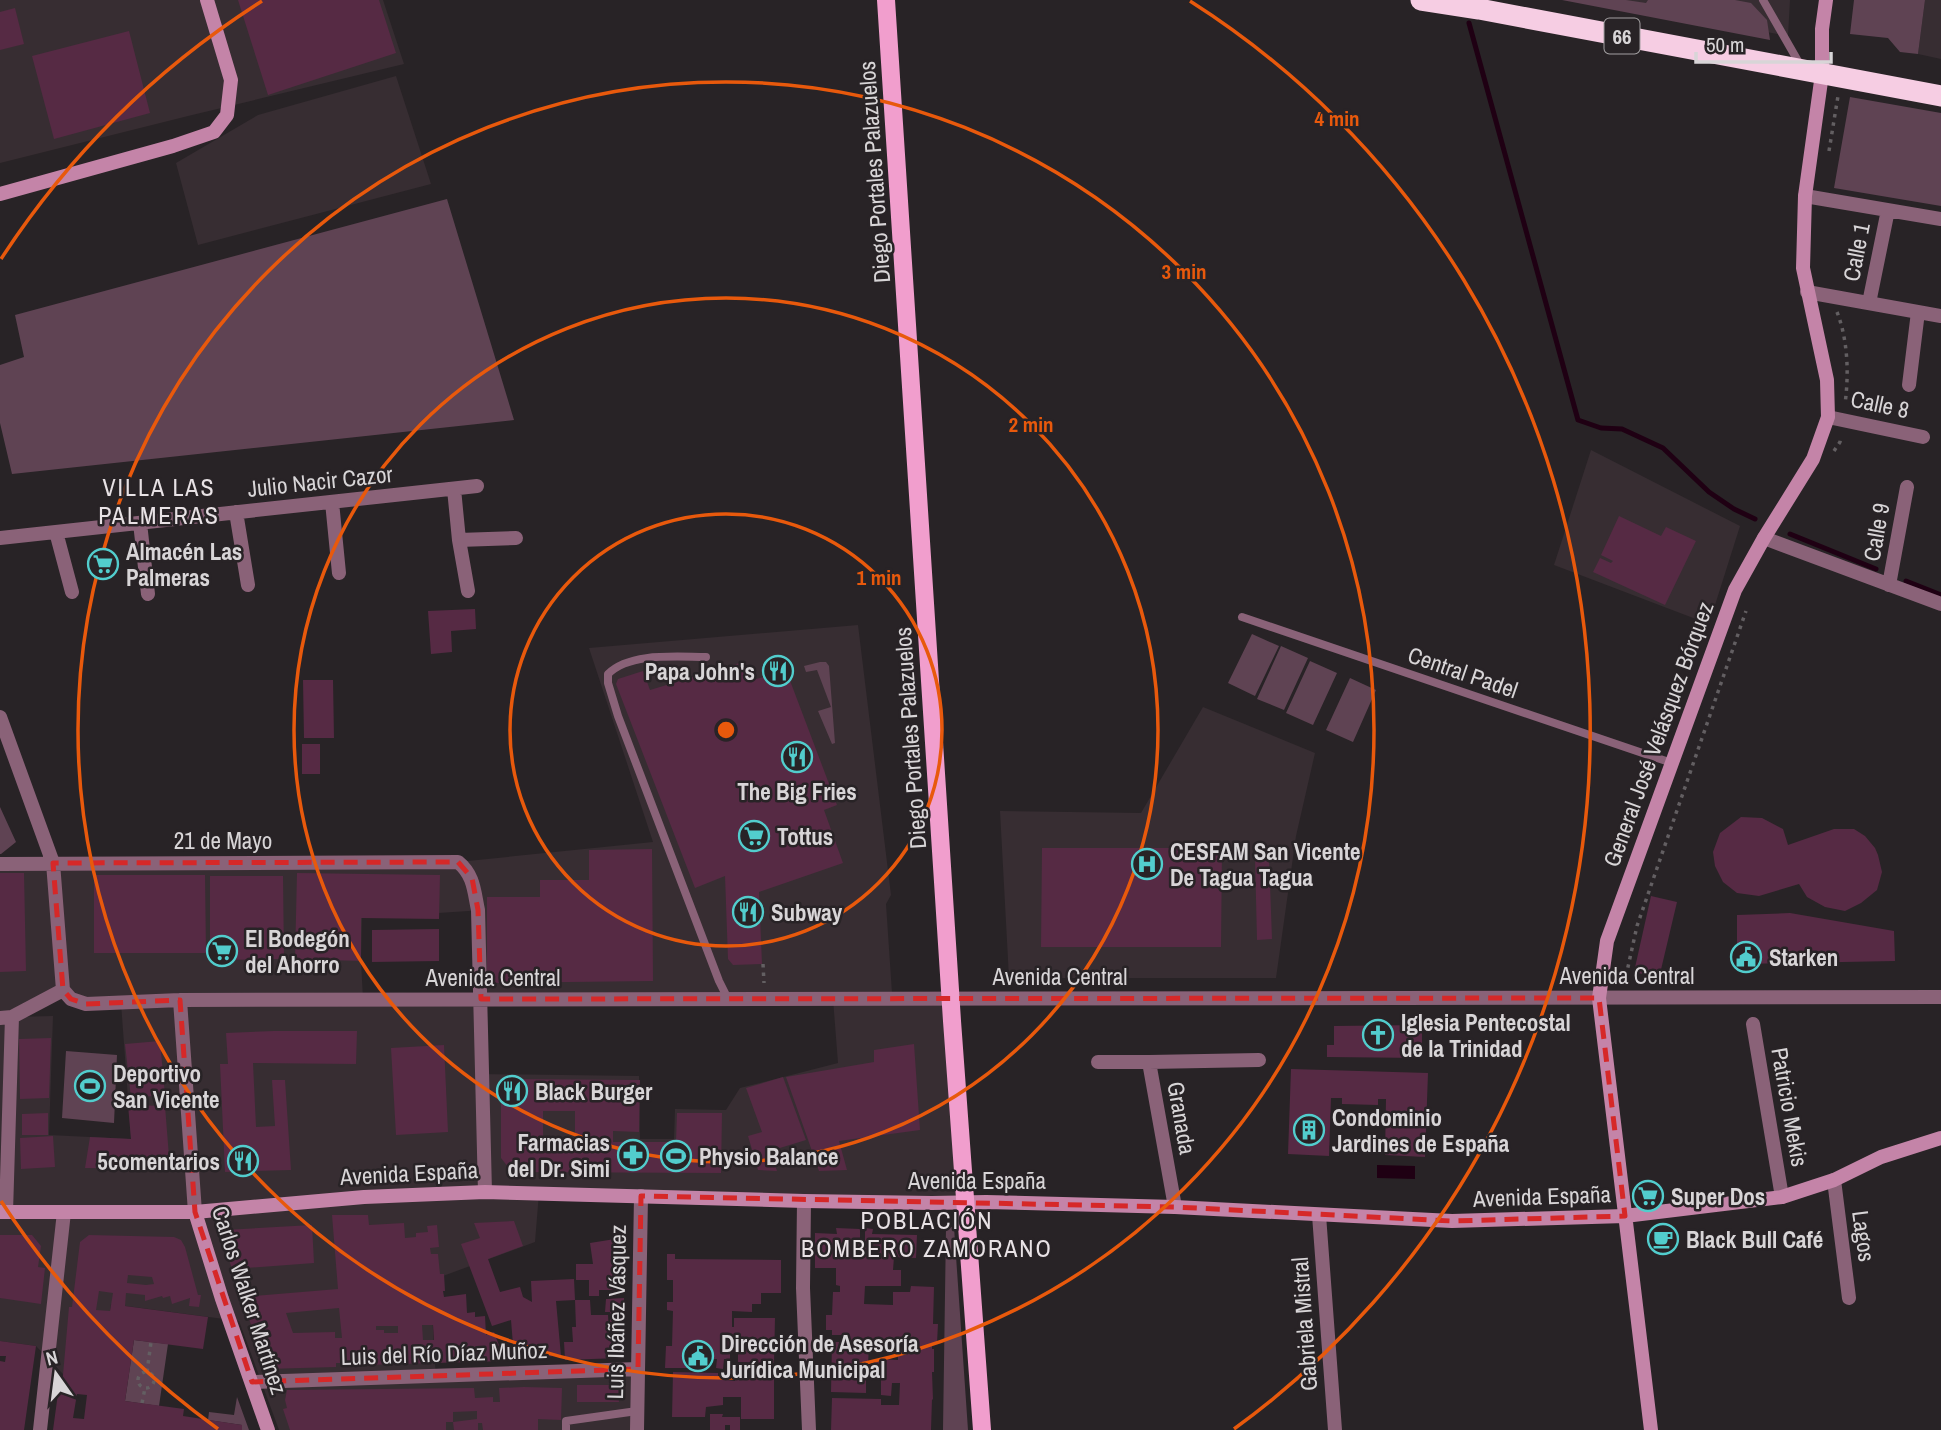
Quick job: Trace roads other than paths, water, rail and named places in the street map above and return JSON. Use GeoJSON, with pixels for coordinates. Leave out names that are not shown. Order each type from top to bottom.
{"type":"FeatureCollection","features":[{"type":"Feature","properties":{"kind":"highway","name":"66"},"geometry":{"type":"LineString","coordinates":[[1421,0],[1485,5],[1941,96]]}},
{"type":"Feature","properties":{"kind":"main road","name":"Diego Portales Palazuelos"},"geometry":{"type":"LineString","coordinates":[[886,0],[982,1430]]}},
{"type":"Feature","properties":{"kind":"street"},"geometry":{"type":"LineString","coordinates":[[0,194],[214,132],[227,115],[231,80],[207,0]]}},
{"type":"Feature","properties":{"kind":"street","name":"General José Velásquez Bórquez"},"geometry":{"type":"LineString","coordinates":[[1651,1430],[1598,998],[1607,941],[1735,590],[1813,459],[1828,417],[1827,380],[1803,268],[1813,72],[1826,0]]}},
{"type":"Feature","properties":{"kind":"street"},"geometry":{"type":"LineString","coordinates":[[1805,196],[1941,219]]}},
{"type":"Feature","properties":{"kind":"street","name":"Calle 1"},"geometry":{"type":"LineString","coordinates":[[1869,303],[1888,210]]}},
{"type":"Feature","properties":{"kind":"street"},"geometry":{"type":"LineString","coordinates":[[1807,292],[1941,316]]}},
{"type":"Feature","properties":{"kind":"street"},"geometry":{"type":"LineString","coordinates":[[1909,385],[1919,312]]}},
{"type":"Feature","properties":{"kind":"street","name":"Calle 8"},"geometry":{"type":"LineString","coordinates":[[1828,417],[1923,437]]}},
{"type":"Feature","properties":{"kind":"street","name":"Julio Nacir Cazor"},"geometry":{"type":"LineString","coordinates":[[0,538],[477,486]]}},
{"type":"Feature","properties":{"kind":"street","name":"Calle 9"},"geometry":{"type":"LineString","coordinates":[[1889,585],[1907,487]]}},
{"type":"Feature","properties":{"kind":"street"},"geometry":{"type":"LineString","coordinates":[[454,489],[468,591]]}},
{"type":"Feature","properties":{"kind":"street"},"geometry":{"type":"LineString","coordinates":[[332,502],[339,573]]}},
{"type":"Feature","properties":{"kind":"street"},"geometry":{"type":"LineString","coordinates":[[236,512],[248,585]]}},
{"type":"Feature","properties":{"kind":"street"},"geometry":{"type":"LineString","coordinates":[[139,523],[148,594]]}},
{"type":"Feature","properties":{"kind":"street"},"geometry":{"type":"LineString","coordinates":[[56,532],[72,592]]}},
{"type":"Feature","properties":{"kind":"street"},"geometry":{"type":"LineString","coordinates":[[460,540],[516,538]]}},
{"type":"Feature","properties":{"kind":"street"},"geometry":{"type":"LineString","coordinates":[[1764,538],[1941,604]]}},
{"type":"Feature","properties":{"kind":"street"},"geometry":{"type":"LineString","coordinates":[[0,717],[53,863],[63,990],[71,999],[86,1004],[180,1000]]}},
{"type":"Feature","properties":{"kind":"street","name":"21 de Mayo"},"geometry":{"type":"LineString","coordinates":[[0,864],[458,862],[472,878],[478,910],[481,999]]}},
{"type":"Feature","properties":{"kind":"street"},"geometry":{"type":"LineString","coordinates":[[3,1212],[6,1018],[63,990]]}},
{"type":"Feature","properties":{"kind":"street","name":"Avenida Central"},"geometry":{"type":"LineString","coordinates":[[180,1000],[1941,997]]}},
{"type":"Feature","properties":{"kind":"street"},"geometry":{"type":"LineString","coordinates":[[481,999],[485,1192]]}},
{"type":"Feature","properties":{"kind":"street","name":"Carlos Walker Martínez"},"geometry":{"type":"LineString","coordinates":[[180,1000],[195,1212],[268,1430]]}},
{"type":"Feature","properties":{"kind":"street","name":"Patricio Mekis"},"geometry":{"type":"LineString","coordinates":[[1753,1024],[1782,1197]]}},
{"type":"Feature","properties":{"kind":"street","name":"Granada"},"geometry":{"type":"LineString","coordinates":[[1175,1207],[1149,1062],[1259,1060]]}},
{"type":"Feature","properties":{"kind":"street"},"geometry":{"type":"LineString","coordinates":[[1098,1062],[1149,1062]]}},
{"type":"Feature","properties":{"kind":"street","name":"Avenida España"},"geometry":{"type":"LineString","coordinates":[[3,1212],[195,1212],[364,1197],[485,1192],[1175,1207],[1452,1221],[1625,1216],[1782,1197],[1833,1180],[1881,1157],[1941,1138]]}},
{"type":"Feature","properties":{"kind":"street","name":"Lagos"},"geometry":{"type":"LineString","coordinates":[[1833,1180],[1849,1298]]}},
{"type":"Feature","properties":{"kind":"street","name":"Luis Ibáñez Vásquez"},"geometry":{"type":"LineString","coordinates":[[637,1430],[641,1196]]}},
{"type":"Feature","properties":{"kind":"street"},"geometry":{"type":"LineString","coordinates":[[804,1201],[803,1288],[809,1430]]}},
{"type":"Feature","properties":{"kind":"street"},"geometry":{"type":"LineString","coordinates":[[40,1430],[64,1212]]}},
{"type":"Feature","properties":{"kind":"street","name":"Gabriela Mistral"},"geometry":{"type":"LineString","coordinates":[[1319,1214],[1335,1430]]}},
{"type":"Feature","properties":{"kind":"street","name":"Luis del Río Díaz Muñoz"},"geometry":{"type":"LineString","coordinates":[[252,1382],[638,1369]]}},
{"type":"Feature","properties":{"kind":"lane"},"geometry":{"type":"LineString","coordinates":[[1763,0],[1813,72]]}},
{"type":"Feature","properties":{"kind":"lane","name":"Central Padel"},"geometry":{"type":"LineString","coordinates":[[1242,617],[1672,763]]}},
{"type":"Feature","properties":{"kind":"lane"},"geometry":{"type":"LineString","coordinates":[[706,657],[660,657],[630,661],[613,668],[608,674],[608,683],[618,716],[719,981],[729,999]]}},
{"type":"Feature","properties":{"kind":"lane"},"geometry":{"type":"LineString","coordinates":[[565,1430],[566,1422],[637,1411]]}},
{"type":"Feature","properties":{"kind":"waterway"},"geometry":{"type":"LineString","coordinates":[[1469,23],[1578,420],[1601,428],[1622,429],[1663,448],[1709,492],[1755,519]]}},
{"type":"Feature","properties":{"kind":"waterway"},"geometry":{"type":"LineString","coordinates":[[1790,534],[1876,569]]}},
{"type":"Feature","properties":{"kind":"waterway"},"geometry":{"type":"LineString","coordinates":[[1906,581],[1941,595]]}},
{"type":"Feature","properties":{"kind":"place","name":"Almacén Las Palmeras"},"geometry":{"type":"Point","coordinates":[103,564]}},
{"type":"Feature","properties":{"kind":"place","name":"Papa John's"},"geometry":{"type":"Point","coordinates":[778,671]}},
{"type":"Feature","properties":{"kind":"place","name":"The Big Fries"},"geometry":{"type":"Point","coordinates":[797,757]}},
{"type":"Feature","properties":{"kind":"place","name":"Tottus"},"geometry":{"type":"Point","coordinates":[754,836]}},
{"type":"Feature","properties":{"kind":"place","name":"CESFAM San Vicente De Tagua Tagua"},"geometry":{"type":"Point","coordinates":[1147,864]}},
{"type":"Feature","properties":{"kind":"place","name":"Subway"},"geometry":{"type":"Point","coordinates":[748,912]}},
{"type":"Feature","properties":{"kind":"place","name":"El Bodegón del Ahorro"},"geometry":{"type":"Point","coordinates":[222,951]}},
{"type":"Feature","properties":{"kind":"place","name":"Starken"},"geometry":{"type":"Point","coordinates":[1746,957]}},
{"type":"Feature","properties":{"kind":"place","name":"Iglesia Pentecostal de la Trinidad"},"geometry":{"type":"Point","coordinates":[1378,1035]}},
{"type":"Feature","properties":{"kind":"place","name":"Deportivo San Vicente"},"geometry":{"type":"Point","coordinates":[90,1086]}},
{"type":"Feature","properties":{"kind":"place","name":"Black Burger"},"geometry":{"type":"Point","coordinates":[512,1091]}},
{"type":"Feature","properties":{"kind":"place","name":"Condominio Jardines de España"},"geometry":{"type":"Point","coordinates":[1309,1130]}},
{"type":"Feature","properties":{"kind":"place","name":"Farmacias del Dr. Simi"},"geometry":{"type":"Point","coordinates":[633,1155]}},
{"type":"Feature","properties":{"kind":"place","name":"Physio Balance"},"geometry":{"type":"Point","coordinates":[676,1156]}},
{"type":"Feature","properties":{"kind":"place","name":"5comentarios"},"geometry":{"type":"Point","coordinates":[243,1161]}},
{"type":"Feature","properties":{"kind":"place","name":"Super Dos"},"geometry":{"type":"Point","coordinates":[1648,1196]}},
{"type":"Feature","properties":{"kind":"place","name":"Black Bull Café"},"geometry":{"type":"Point","coordinates":[1663,1239]}},
{"type":"Feature","properties":{"kind":"place","name":"Dirección de Asesoría Jurídica Municipal"},"geometry":{"type":"Point","coordinates":[698,1356]}},
{"type":"Feature","properties":{"kind":"district","name":"VILLA LAS PALMERAS"},"geometry":{"type":"Point","coordinates":[159,501]}},
{"type":"Feature","properties":{"kind":"district","name":"POBLACIÓN BOMBERO ZAMORANO"},"geometry":{"type":"Point","coordinates":[927,1234]}}]}
